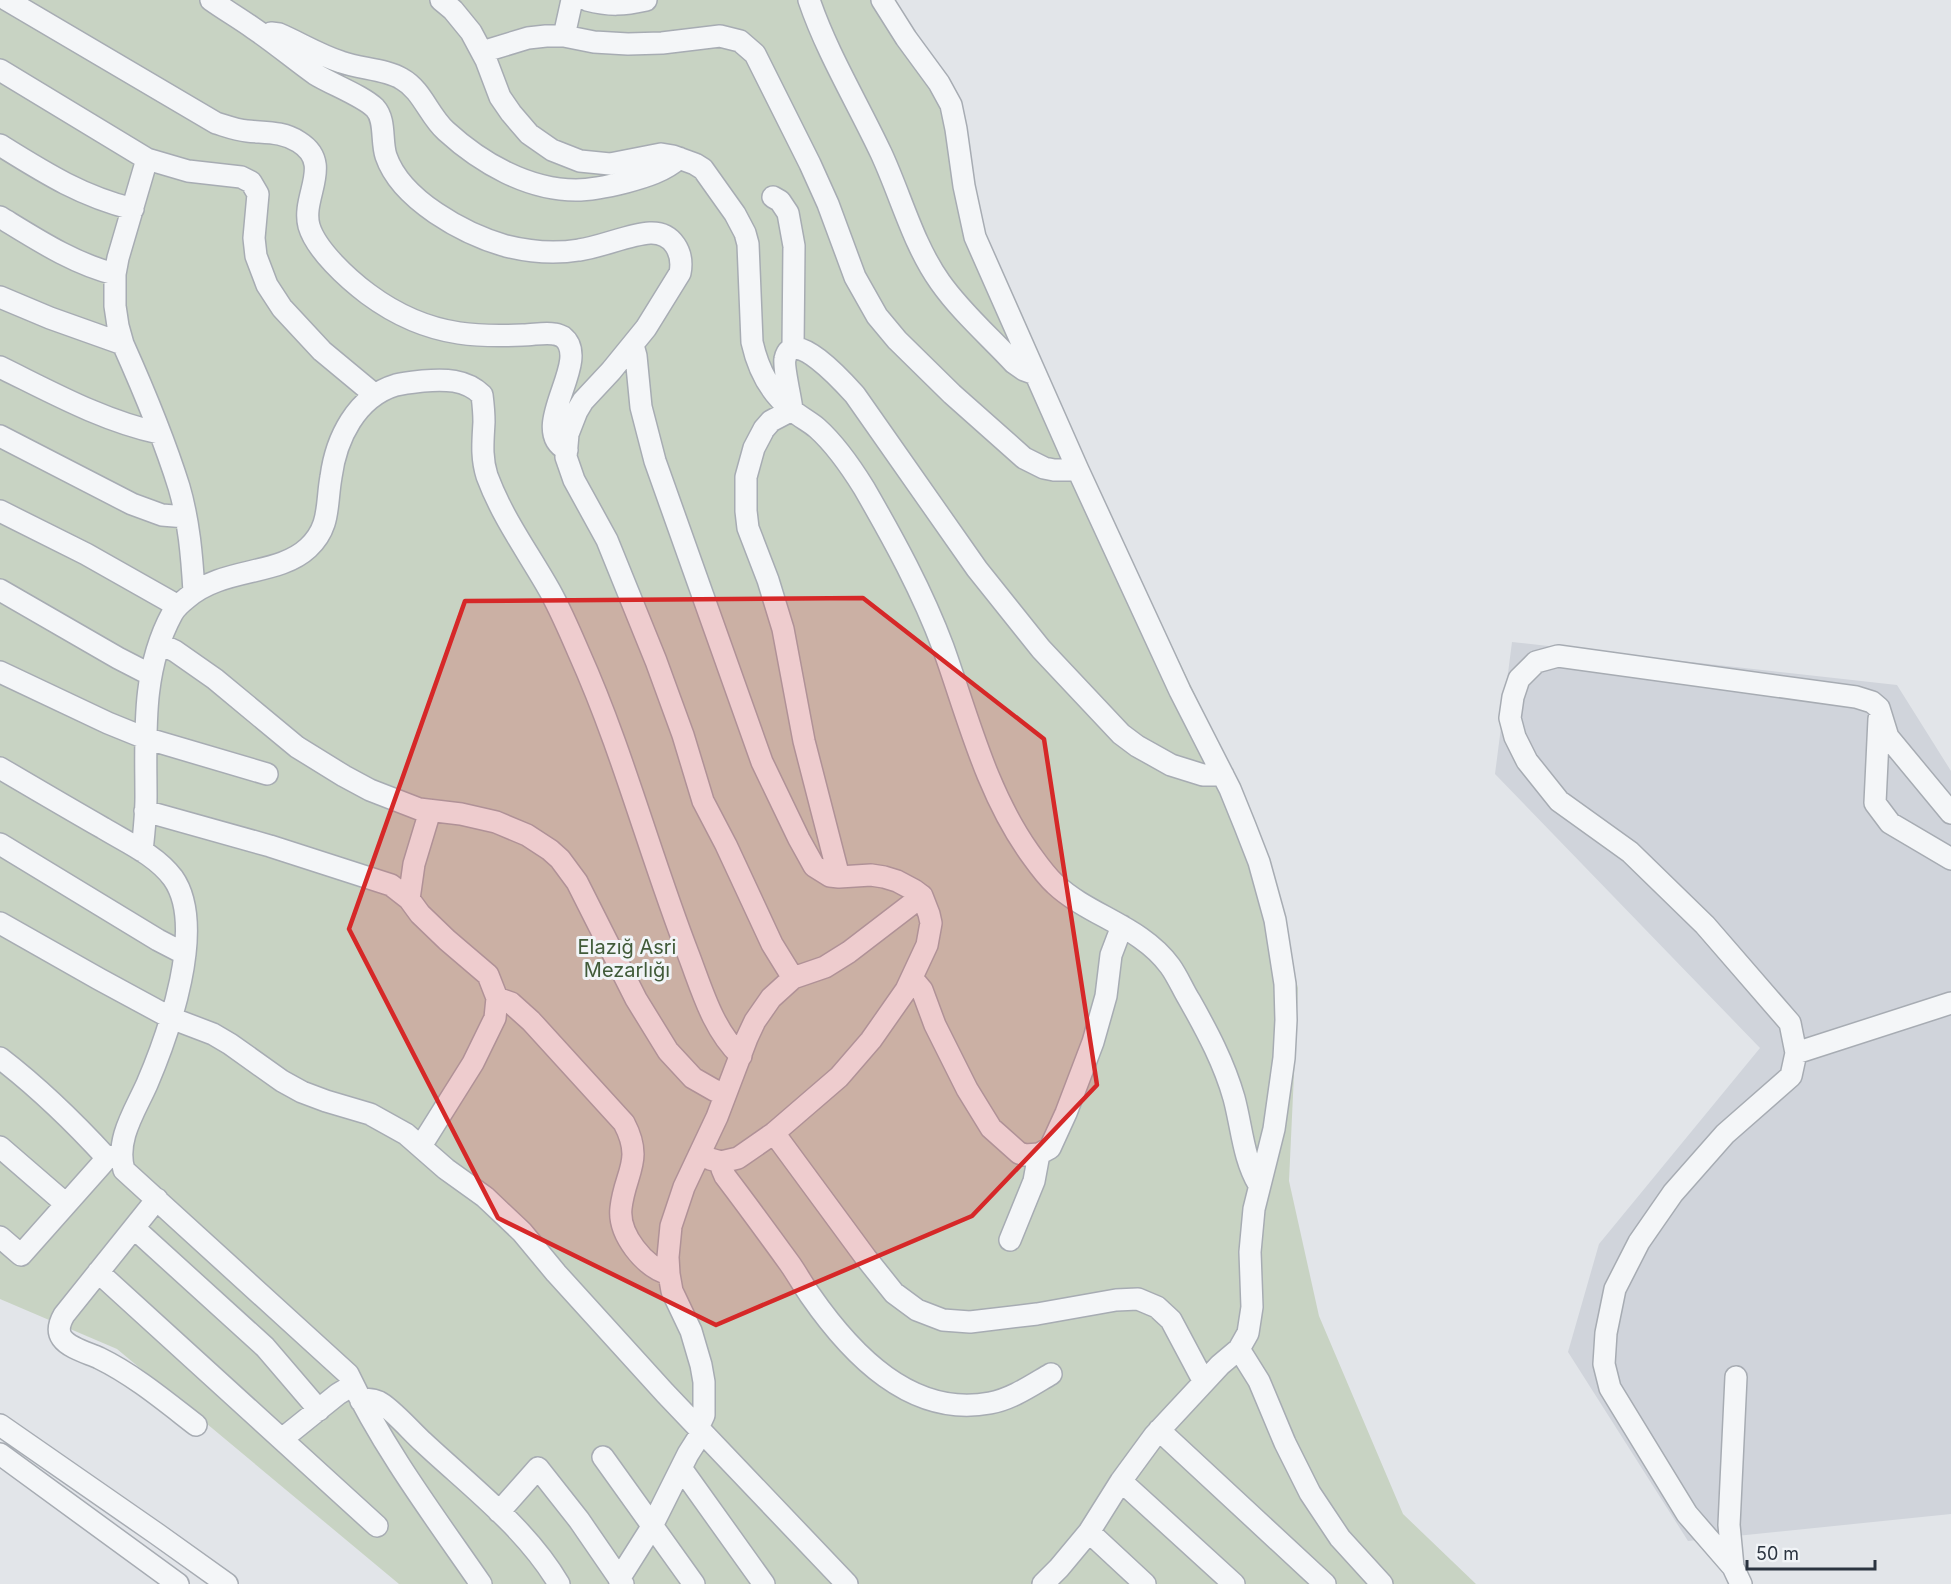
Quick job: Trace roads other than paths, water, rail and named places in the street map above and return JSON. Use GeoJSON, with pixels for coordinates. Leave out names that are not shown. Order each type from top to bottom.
{"type":"FeatureCollection","features":[{"type":"Feature","properties":{"kind":"street"},"geometry":{"type":"LineString","coordinates":[[7,0],[216,123],[245,131],[280,133],[305,146],[316,168],[315,183],[307,205],[311,233],[323,250],[351,280],[398,313],[425,326],[461,334],[555,333],[562,337],[570,348],[572,359],[554,416],[556,440],[567,450]]}},
{"type":"Feature","properties":{"kind":"street"},"geometry":{"type":"LineString","coordinates":[[211,0],[317,75],[373,106],[381,121],[388,162],[400,183],[430,208],[466,229],[506,245],[541,252],[577,250],[652,233],[660,234],[673,242],[681,257],[680,273],[664,301],[633,345],[583,401],[572,423],[566,457],[574,480],[607,540],[656,661],[684,735],[703,801],[772,944],[793,978]]}},
{"type":"Feature","properties":{"kind":"street"},"geometry":{"type":"LineString","coordinates":[[441,0],[463,21],[482,52],[500,97],[529,134],[552,150],[573,159],[595,164],[610,164],[661,154],[679,158],[703,169],[735,214],[745,232],[750,256],[752,342],[755,356],[767,382],[774,393],[792,410],[817,428],[841,454],[901,553],[930,614],[994,791],[1030,853],[1055,884],[1145,942],[1170,966],[1214,1044],[1229,1080],[1250,1170],[1259,1185]]}},
{"type":"Feature","properties":{"kind":"street"},"geometry":{"type":"LineString","coordinates":[[564,36],[572,0]]}},
{"type":"Feature","properties":{"kind":"street"},"geometry":{"type":"LineString","coordinates":[[587,0],[624,5],[646,0]]}},
{"type":"Feature","properties":{"kind":"street"},"geometry":{"type":"LineString","coordinates":[[809,0],[828,46],[881,153],[914,234],[931,268],[952,297],[1014,363],[1035,374]]}},
{"type":"Feature","properties":{"kind":"street"},"geometry":{"type":"LineString","coordinates":[[882,0],[939,83],[951,105],[975,237],[1078,470],[1245,825],[1268,891],[1280,949],[1284,984],[1286,1020],[1280,1096],[1259,1185],[1251,1233],[1252,1307],[1248,1333],[1239,1349],[1159,1430],[1121,1481],[1089,1532],[1043,1584]]}},
{"type":"Feature","properties":{"kind":"street"},"geometry":{"type":"LineString","coordinates":[[263,36],[269,32],[279,34],[342,63],[386,72],[405,80],[416,91],[433,118],[446,131],[492,164],[528,181],[560,189],[595,189],[655,173],[672,165],[679,158]]}},
{"type":"Feature","properties":{"kind":"street"},"geometry":{"type":"LineString","coordinates":[[482,52],[528,38],[564,36],[594,42],[628,44],[727,36],[749,46],[810,164],[855,277],[877,316],[952,394],[1024,458],[1044,468],[1078,470]]}},
{"type":"Feature","properties":{"kind":"street"},"geometry":{"type":"LineString","coordinates":[[0,70],[147,159],[188,171],[241,177],[251,182],[258,194],[254,238],[256,256],[267,285],[282,308],[321,351],[375,395]]}},
{"type":"Feature","properties":{"kind":"street"},"geometry":{"type":"LineString","coordinates":[[0,145],[77,190],[132,209]]}},
{"type":"Feature","properties":{"kind":"street"},"geometry":{"type":"LineString","coordinates":[[147,159],[118,258],[115,306],[123,344],[179,488],[191,550],[186,599]]}},
{"type":"Feature","properties":{"kind":"street"},"geometry":{"type":"LineString","coordinates":[[773,197],[780,201],[788,213],[794,246],[793,348],[786,355],[784,364],[792,410]]}},
{"type":"Feature","properties":{"kind":"street"},"geometry":{"type":"LineString","coordinates":[[0,217],[73,259],[95,269],[116,274]]}},
{"type":"Feature","properties":{"kind":"street"},"geometry":{"type":"LineString","coordinates":[[0,297],[123,344]]}},
{"type":"Feature","properties":{"kind":"street"},"geometry":{"type":"LineString","coordinates":[[633,345],[647,435],[762,762],[799,839],[814,866],[830,876],[884,877],[906,885],[922,896],[929,914],[931,931],[906,990],[871,1040],[845,1069],[774,1133],[738,1158],[721,1161],[710,1160],[699,1155]]}},
{"type":"Feature","properties":{"kind":"street"},"geometry":{"type":"LineString","coordinates":[[793,348],[800,348],[810,353],[855,395],[977,569],[1041,649],[1121,734],[1171,765],[1203,775],[1223,775]]}},
{"type":"Feature","properties":{"kind":"street"},"geometry":{"type":"LineString","coordinates":[[0,367],[131,427],[159,433]]}},
{"type":"Feature","properties":{"kind":"street"},"geometry":{"type":"LineString","coordinates":[[142,851],[145,811],[145,715],[151,675],[172,613],[186,599],[222,578],[287,561],[308,548],[322,529],[327,517],[330,477],[339,444],[353,417],[375,395],[396,385],[428,381],[455,381],[468,384],[482,395],[484,421],[482,450],[487,475],[512,530],[550,591],[579,653],[612,735],[679,932],[701,989],[722,1034],[741,1056]]}},
{"type":"Feature","properties":{"kind":"street"},"geometry":{"type":"LineString","coordinates":[[792,410],[771,421],[754,448],[746,477],[746,511],[748,528],[768,579],[783,629],[804,741],[839,877]]}},
{"type":"Feature","properties":{"kind":"street"},"geometry":{"type":"LineString","coordinates":[[0,436],[132,504],[162,515],[186,517]]}},
{"type":"Feature","properties":{"kind":"street"},"geometry":{"type":"LineString","coordinates":[[0,511],[86,554],[186,599]]}},
{"type":"Feature","properties":{"kind":"street"},"geometry":{"type":"LineString","coordinates":[[0,590],[151,675]]}},
{"type":"Feature","properties":{"kind":"street"},"geometry":{"type":"LineString","coordinates":[[160,644],[175,651],[215,679],[277,733],[317,761],[370,790],[409,806],[430,811],[461,813],[496,822],[533,838],[560,859],[577,882],[631,990],[668,1051],[693,1078],[725,1095]]}},
{"type":"Feature","properties":{"kind":"street"},"geometry":{"type":"LineString","coordinates":[[1737,1575],[1687,1514],[1610,1388],[1604,1364],[1606,1333],[1615,1289],[1639,1242],[1673,1193],[1725,1134],[1791,1076],[1796,1053],[1790,1023],[1706,925],[1630,852],[1558,801],[1527,761],[1515,737],[1510,718],[1513,697],[1519,679],[1536,662],[1558,656],[1856,697],[1872,702],[1879,708],[1888,737],[1951,813]]}},
{"type":"Feature","properties":{"kind":"street"},"geometry":{"type":"LineString","coordinates":[[0,672],[145,738],[267,774]]}},
{"type":"Feature","properties":{"kind":"street"},"geometry":{"type":"LineString","coordinates":[[1879,708],[1875,803],[1890,823],[1951,859]]}},
{"type":"Feature","properties":{"kind":"street"},"geometry":{"type":"LineString","coordinates":[[0,768],[142,851],[168,873],[179,888],[185,910],[185,954],[179,991],[158,1059],[114,1156],[66,1204],[21,1255],[0,1237]]}},
{"type":"Feature","properties":{"kind":"street"},"geometry":{"type":"LineString","coordinates":[[145,811],[270,846],[392,885],[409,899],[420,914],[447,940],[488,975],[497,998],[495,1018],[473,1063],[421,1146]]}},
{"type":"Feature","properties":{"kind":"street"},"geometry":{"type":"LineString","coordinates":[[409,899],[414,864],[430,811]]}},
{"type":"Feature","properties":{"kind":"street"},"geometry":{"type":"LineString","coordinates":[[0,844],[185,954]]}},
{"type":"Feature","properties":{"kind":"street"},"geometry":{"type":"LineString","coordinates":[[499,1512],[538,1468],[579,1520],[621,1581],[700,1430],[704,1415],[704,1382],[701,1365],[692,1331],[672,1291],[668,1241],[684,1187],[755,1021],[777,991],[793,978],[837,960],[922,896]]}},
{"type":"Feature","properties":{"kind":"street"},"geometry":{"type":"LineString","coordinates":[[0,922],[171,1018],[213,1034],[302,1092],[380,1119],[406,1134],[446,1169],[494,1205],[522,1232],[571,1290],[700,1430],[847,1584]]}},
{"type":"Feature","properties":{"kind":"street"},"geometry":{"type":"LineString","coordinates":[[912,978],[922,990],[935,1025],[967,1089],[991,1128],[1019,1152],[1025,1155],[1039,1154],[1050,1148],[1094,1042],[1106,996],[1111,955],[1122,926]]}},
{"type":"Feature","properties":{"kind":"street"},"geometry":{"type":"LineString","coordinates":[[497,998],[511,1003],[531,1021],[624,1124],[631,1139],[634,1161],[621,1203],[622,1223],[642,1259],[654,1269],[669,1274]]}},
{"type":"Feature","properties":{"kind":"street"},"geometry":{"type":"LineString","coordinates":[[1796,1053],[1951,1003]]}},
{"type":"Feature","properties":{"kind":"street"},"geometry":{"type":"LineString","coordinates":[[0,1058],[114,1156],[124,1170],[348,1374],[383,1440],[481,1584]]}},
{"type":"Feature","properties":{"kind":"street"},"geometry":{"type":"LineString","coordinates":[[774,1133],[894,1293],[917,1310],[944,1320],[970,1322],[1037,1314],[1116,1300],[1138,1299],[1157,1307],[1171,1320],[1204,1382]]}},
{"type":"Feature","properties":{"kind":"street"},"geometry":{"type":"LineString","coordinates":[[0,1147],[66,1204]]}},
{"type":"Feature","properties":{"kind":"street"},"geometry":{"type":"LineString","coordinates":[[1010,1240],[1034,1181],[1039,1154]]}},
{"type":"Feature","properties":{"kind":"street"},"geometry":{"type":"LineString","coordinates":[[721,1161],[725,1176],[830,1321],[862,1356],[899,1387],[929,1400],[945,1404],[974,1406],[1003,1401],[1051,1374]]}},
{"type":"Feature","properties":{"kind":"street"},"geometry":{"type":"LineString","coordinates":[[157,1199],[61,1320],[60,1331],[62,1337],[71,1345],[102,1359],[139,1382],[196,1425]]}},
{"type":"Feature","properties":{"kind":"street"},"geometry":{"type":"LineString","coordinates":[[134,1228],[265,1347],[319,1410]]}},
{"type":"Feature","properties":{"kind":"street"},"geometry":{"type":"LineString","coordinates":[[98,1272],[377,1526]]}},
{"type":"Feature","properties":{"kind":"street"},"geometry":{"type":"LineString","coordinates":[[1239,1349],[1259,1381],[1285,1443],[1310,1493],[1340,1538],[1382,1584]]}},
{"type":"Feature","properties":{"kind":"street"},"geometry":{"type":"LineString","coordinates":[[1736,1377],[1729,1525],[1737,1575]]}},
{"type":"Feature","properties":{"kind":"street"},"geometry":{"type":"LineString","coordinates":[[282,1439],[338,1394],[357,1393],[366,1399],[378,1401],[499,1512],[532,1546],[559,1584]]}},
{"type":"Feature","properties":{"kind":"street"},"geometry":{"type":"LineString","coordinates":[[0,1425],[227,1584]]}},
{"type":"Feature","properties":{"kind":"street"},"geometry":{"type":"LineString","coordinates":[[1159,1430],[1325,1584]]}},
{"type":"Feature","properties":{"kind":"street"},"geometry":{"type":"LineString","coordinates":[[0,1454],[178,1584]]}},
{"type":"Feature","properties":{"kind":"street"},"geometry":{"type":"LineString","coordinates":[[603,1458],[694,1584]]}},
{"type":"Feature","properties":{"kind":"street"},"geometry":{"type":"LineString","coordinates":[[681,1468],[764,1584]]}},
{"type":"Feature","properties":{"kind":"street"},"geometry":{"type":"LineString","coordinates":[[1121,1481],[1234,1584]]}},
{"type":"Feature","properties":{"kind":"street"},"geometry":{"type":"LineString","coordinates":[[1089,1532],[1145,1584]]}},
{"type":"Feature","properties":{"kind":"park label","name":"Elazığ Asri Mezarlığı"},"geometry":{"type":"Point","coordinates":[627,958]}}]}
